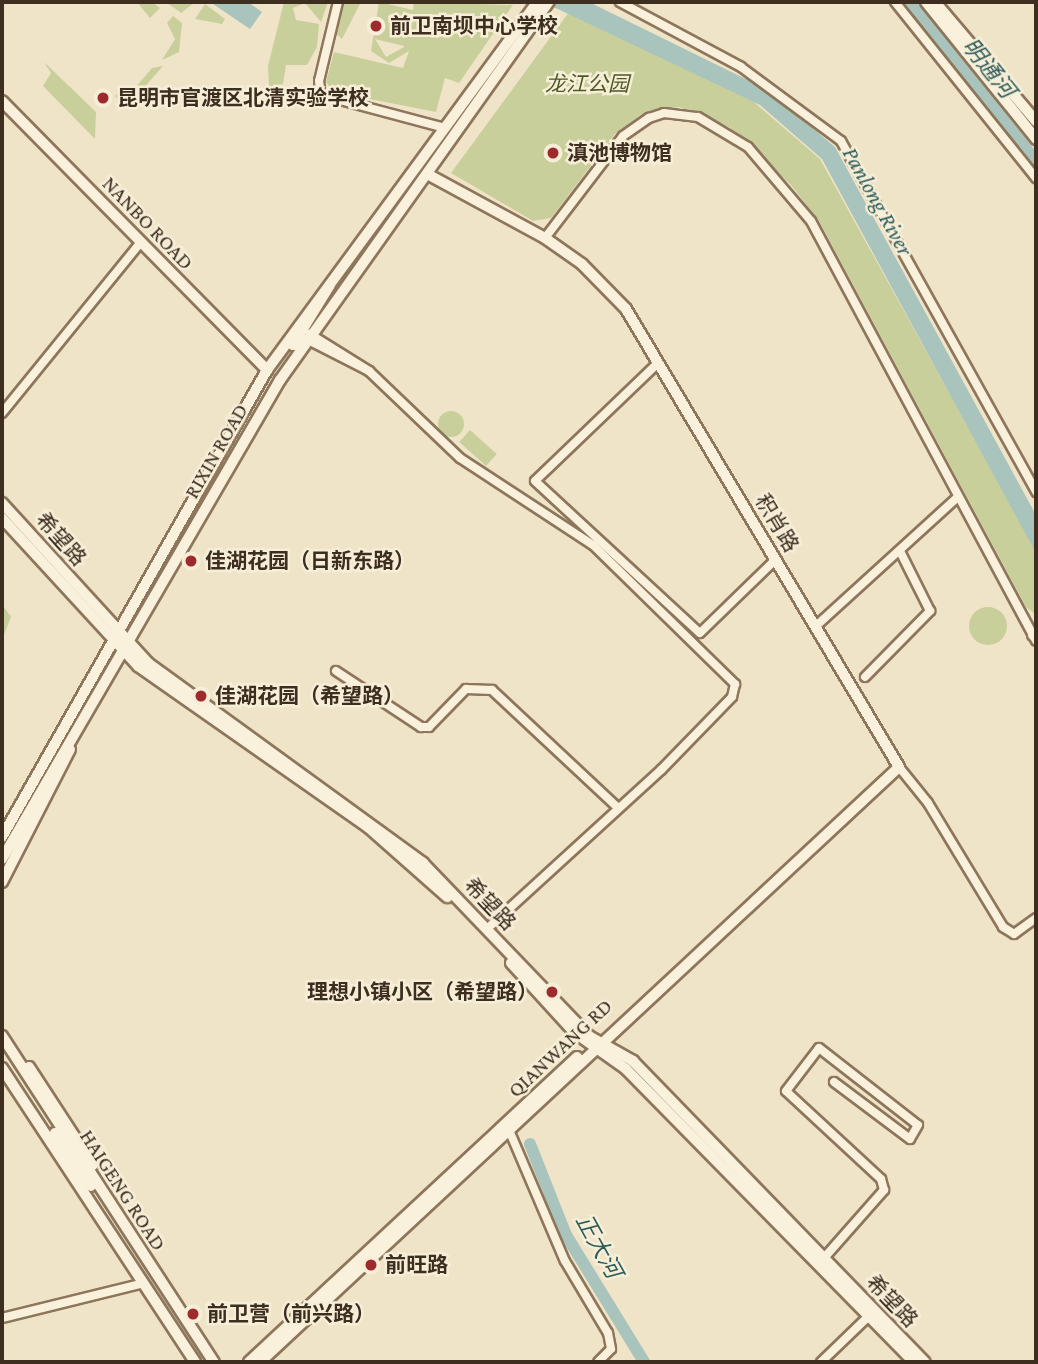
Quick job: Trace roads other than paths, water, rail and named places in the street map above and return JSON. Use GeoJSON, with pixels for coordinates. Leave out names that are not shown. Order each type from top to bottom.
{"type":"FeatureCollection","features":[{"type":"Feature","properties":{"kind":"main road","name":"RIXIN ROAD"},"geometry":{"type":"LineString","coordinates":[[2,859],[86,711],[120,641],[267,370],[342,260],[492,59],[540,5],[555,2]]}},
{"type":"Feature","properties":{"kind":"main road"},"geometry":{"type":"LineString","coordinates":[[926,2],[1036,139]]}},
{"type":"Feature","properties":{"kind":"main road"},"geometry":{"type":"LineString","coordinates":[[935,2],[1036,121]]}},
{"type":"Feature","properties":{"kind":"main road","name":"RIXIN ROAD"},"geometry":{"type":"LineString","coordinates":[[2,822],[120,641],[306,339],[492,82],[540,5]]}},
{"type":"Feature","properties":{"kind":"main road"},"geometry":{"type":"LineString","coordinates":[[306,339],[293,345],[342,260]]}},
{"type":"Feature","properties":{"kind":"main road"},"geometry":{"type":"LineString","coordinates":[[2,882],[61,774],[86,711]]}},
{"type":"Feature","properties":{"kind":"main road","name":"RIXIN ROAD"},"geometry":{"type":"LineString","coordinates":[[2,837],[72,715]]}},
{"type":"Feature","properties":{"kind":"main road"},"geometry":{"type":"LineString","coordinates":[[2,1026],[78,1139],[117,1219]]}},
{"type":"Feature","properties":{"kind":"main road","name":"HAIGENG ROAD"},"geometry":{"type":"LineString","coordinates":[[2,1037],[117,1219],[214,1362]]}},
{"type":"Feature","properties":{"kind":"main road"},"geometry":{"type":"LineString","coordinates":[[2,1050],[117,1219]]}},
{"type":"Feature","properties":{"kind":"main road","name":"HAIGENG ROAD"},"geometry":{"type":"LineString","coordinates":[[2,1069],[195,1362]]}},
{"type":"Feature","properties":{"kind":"main road"},"geometry":{"type":"LineString","coordinates":[[2,1080],[71,1184],[96,1208]]}},
{"type":"Feature","properties":{"kind":"street"},"geometry":{"type":"LineString","coordinates":[[338,2],[319,81],[321,95],[441,127]]}},
{"type":"Feature","properties":{"kind":"street"},"geometry":{"type":"LineString","coordinates":[[620,2],[741,67],[841,141],[1036,492]]}},
{"type":"Feature","properties":{"kind":"street"},"geometry":{"type":"LineString","coordinates":[[895,2],[1036,178]]}},
{"type":"Feature","properties":{"kind":"street","name":"NANBO ROAD"},"geometry":{"type":"LineString","coordinates":[[2,101],[267,370]]}},
{"type":"Feature","properties":{"kind":"street"},"geometry":{"type":"LineString","coordinates":[[545,238],[633,127],[664,113],[681,113],[724,130],[771,169],[811,221],[1035,636]]}},
{"type":"Feature","properties":{"kind":"street","name":"积肖路"},"geometry":{"type":"LineString","coordinates":[[427,174],[545,238],[604,284],[658,363],[898,765],[928,803],[1003,927],[1014,934],[1036,918]]}},
{"type":"Feature","properties":{"kind":"street"},"geometry":{"type":"LineString","coordinates":[[2,413],[141,242]]}},
{"type":"Feature","properties":{"kind":"street"},"geometry":{"type":"LineString","coordinates":[[306,339],[369,372],[460,458],[593,545],[734,681],[732,697],[618,808],[488,928]]}},
{"type":"Feature","properties":{"kind":"street"},"geometry":{"type":"LineString","coordinates":[[658,363],[535,481],[700,633],[776,559]]}},
{"type":"Feature","properties":{"kind":"street"},"geometry":{"type":"LineString","coordinates":[[816,626],[958,497]]}},
{"type":"Feature","properties":{"kind":"street","name":"希望路"},"geometry":{"type":"LineString","coordinates":[[2,503],[120,641],[397,841],[488,928],[595,1045]]}},
{"type":"Feature","properties":{"kind":"street","name":"希望路"},"geometry":{"type":"LineString","coordinates":[[2,518],[120,641],[402,853],[595,1045],[633,1061],[785,1225],[872,1313],[914,1362]]}},
{"type":"Feature","properties":{"kind":"street"},"geometry":{"type":"LineString","coordinates":[[865,677],[930,611],[900,551]]}},
{"type":"Feature","properties":{"kind":"street"},"geometry":{"type":"LineString","coordinates":[[336,671],[421,727],[429,727],[466,689],[492,690],[618,808]]}},
{"type":"Feature","properties":{"kind":"street","name":"QIANWANG RD"},"geometry":{"type":"LineString","coordinates":[[250,1362],[898,765]]}},
{"type":"Feature","properties":{"kind":"street","name":"QIANWANG RD"},"geometry":{"type":"LineString","coordinates":[[260,1362],[509,1130],[595,1045]]}},
{"type":"Feature","properties":{"kind":"street"},"geometry":{"type":"LineString","coordinates":[[827,1265],[884,1189],[881,1179],[786,1091],[822,1049],[918,1125],[910,1139],[834,1082]]}},
{"type":"Feature","properties":{"kind":"street"},"geometry":{"type":"LineString","coordinates":[[509,1130],[565,1261],[612,1342],[598,1362]]}},
{"type":"Feature","properties":{"kind":"street"},"geometry":{"type":"LineString","coordinates":[[2,1318],[144,1283]]}},
{"type":"Feature","properties":{"kind":"street"},"geometry":{"type":"LineString","coordinates":[[821,1362],[872,1313]]}},
{"type":"Feature","properties":{"kind":"street","name":"希望路"},"geometry":{"type":"LineString","coordinates":[[872,1313],[925,1362]]}},
{"type":"Feature","properties":{"kind":"water"},"geometry":{"type":"Polygon","coordinates":[[[210,2],[248,2],[262,12],[250,29],[210,2]]]}},
{"type":"Feature","properties":{"kind":"water"},"geometry":{"type":"Polygon","coordinates":[[[543,2],[589,2],[766,89],[835,147],[1036,515],[1036,553],[822,159],[760,105],[543,2]]]}},
{"type":"Feature","properties":{"kind":"waterway","name":"明通河"},"geometry":{"type":"LineString","coordinates":[[909,2],[1036,161]]}},
{"type":"Feature","properties":{"kind":"waterway","name":"正大河"},"geometry":{"type":"LineString","coordinates":[[530,1144],[566,1235],[644,1362]]}},
{"type":"Feature","properties":{"kind":"place","name":"前卫南坝中心学校"},"geometry":{"type":"Point","coordinates":[376,26]}},
{"type":"Feature","properties":{"kind":"place","name":"昆明市官渡区北清实验学校"},"geometry":{"type":"Point","coordinates":[103,98]}},
{"type":"Feature","properties":{"kind":"place","name":"滇池博物馆"},"geometry":{"type":"Point","coordinates":[553,153]}},
{"type":"Feature","properties":{"kind":"place","name":"佳湖花园（日新东路）"},"geometry":{"type":"Point","coordinates":[191,561]}},
{"type":"Feature","properties":{"kind":"place","name":"佳湖花园（希望路）"},"geometry":{"type":"Point","coordinates":[201,696]}},
{"type":"Feature","properties":{"kind":"place","name":"理想小镇小区（希望路）"},"geometry":{"type":"Point","coordinates":[552,992]}},
{"type":"Feature","properties":{"kind":"place","name":"前旺路"},"geometry":{"type":"Point","coordinates":[371,1265]}},
{"type":"Feature","properties":{"kind":"place","name":"前卫营（前兴路）"},"geometry":{"type":"Point","coordinates":[193,1314]}},
{"type":"Feature","properties":{"kind":"park label","name":"龙江公园"},"geometry":{"type":"Point","coordinates":[587,84]}},
{"type":"Feature","properties":{"kind":"water label","name":"Panlong River"},"geometry":{"type":"Point","coordinates":[878,201]}}]}
